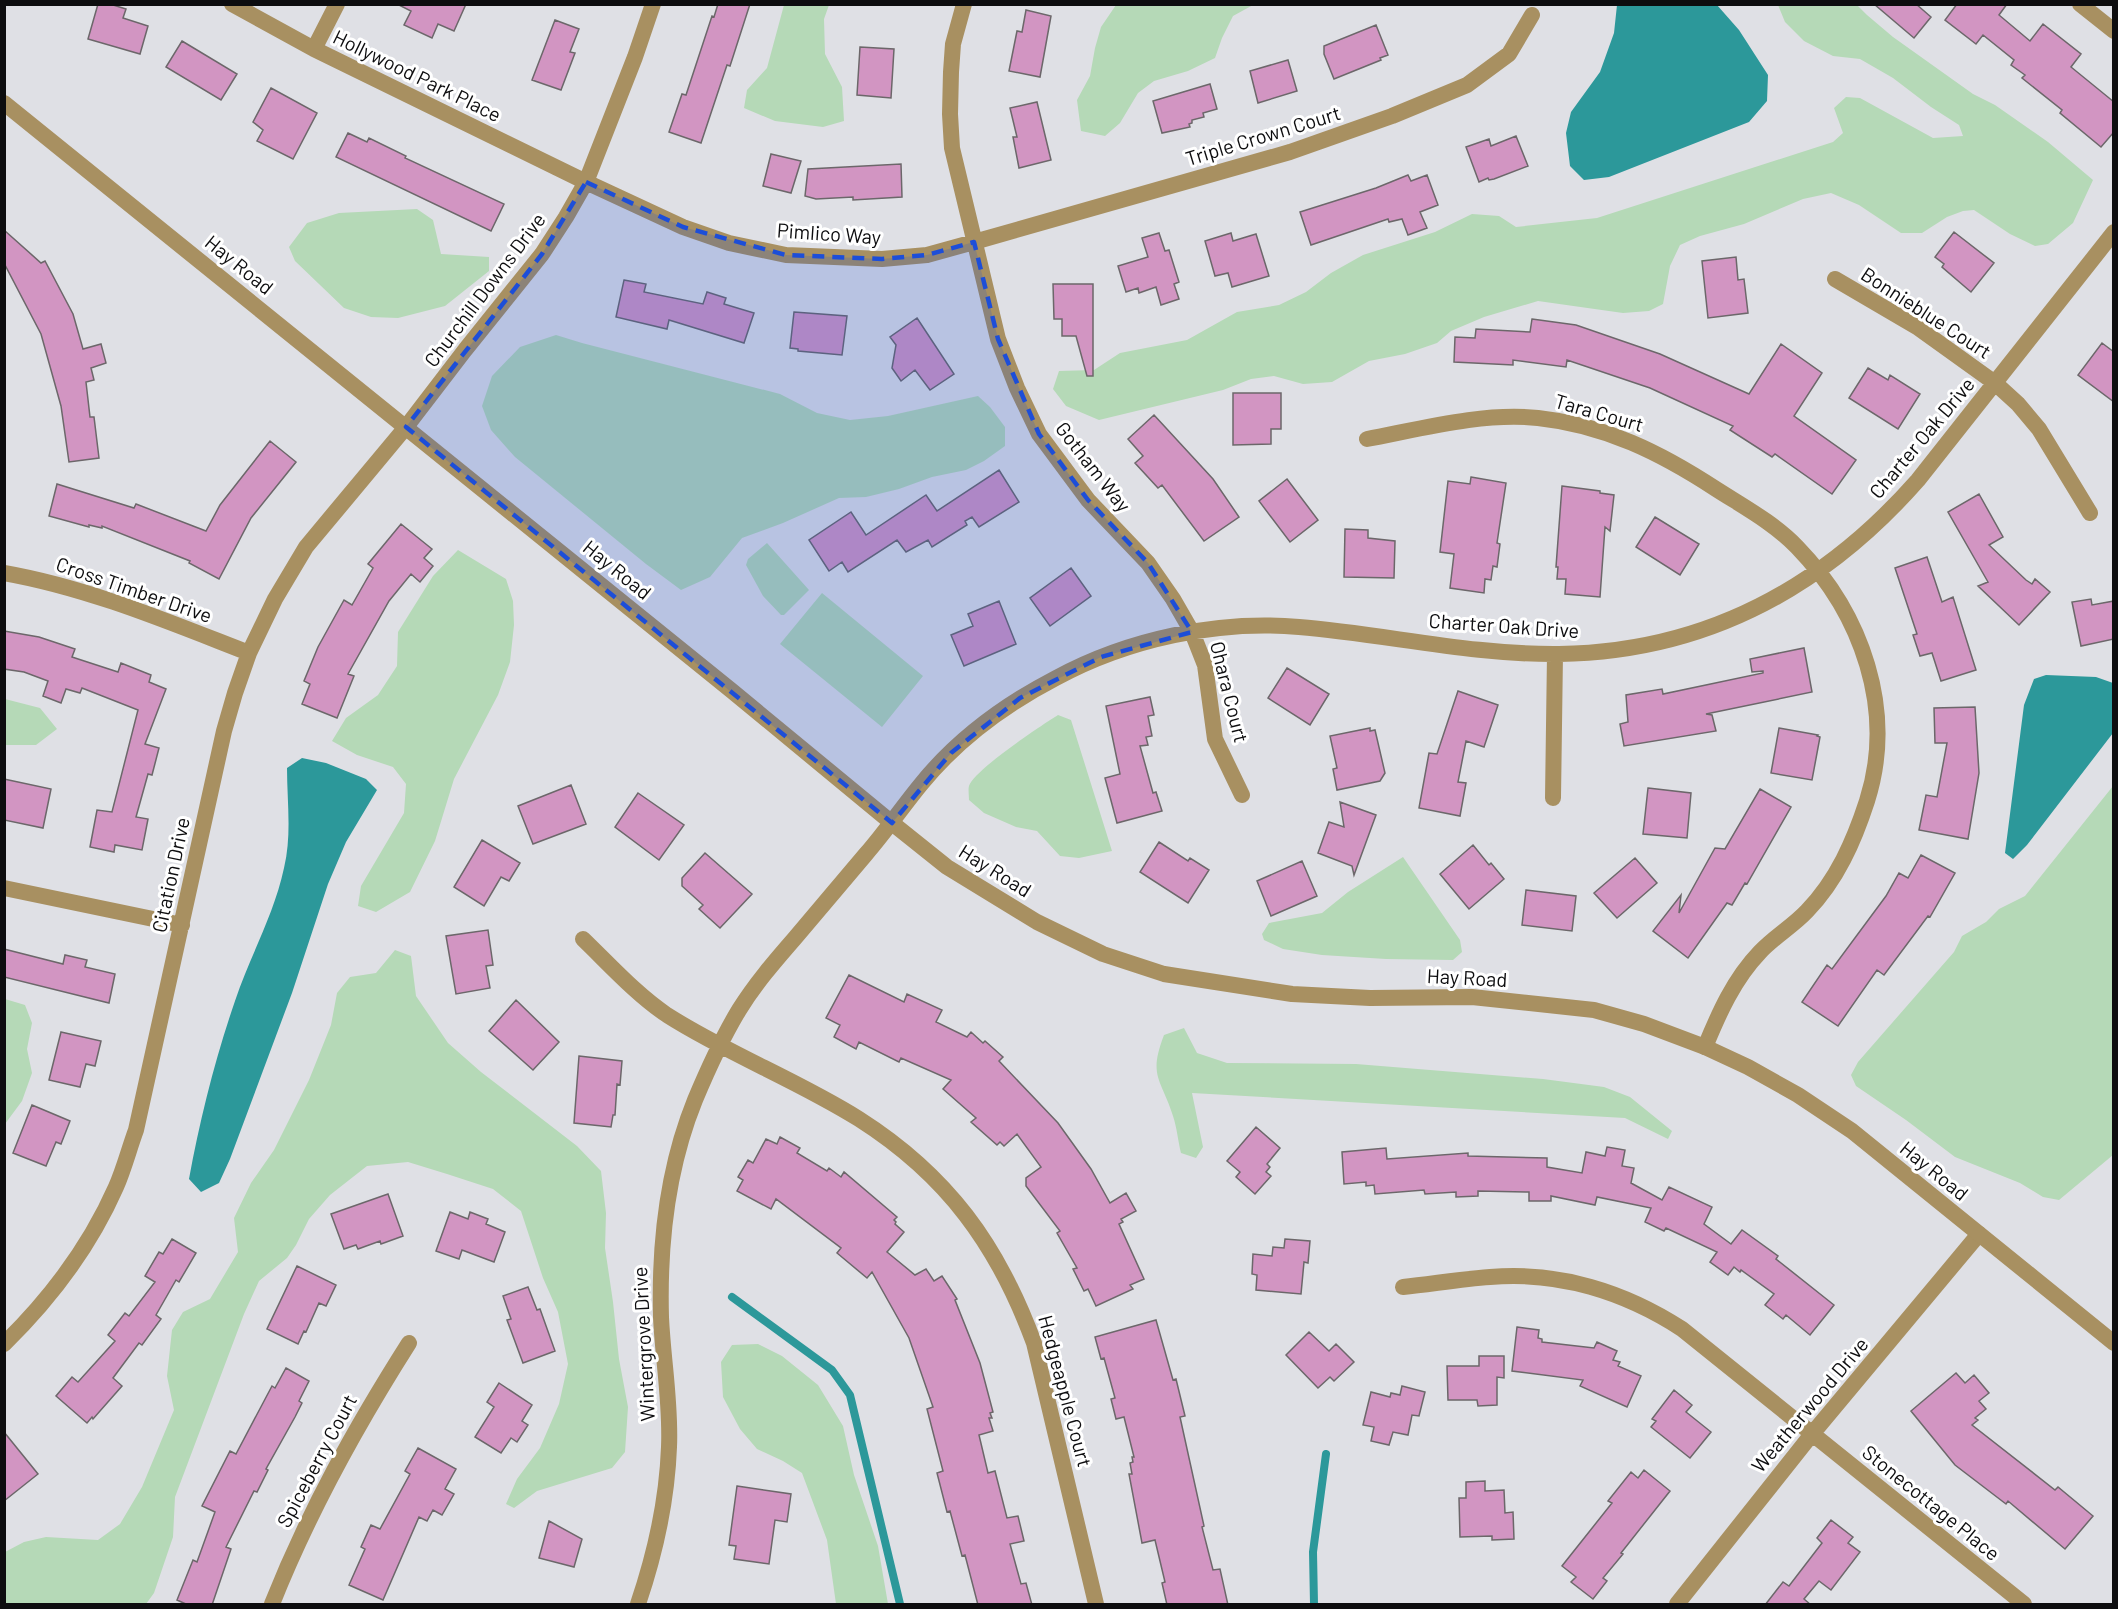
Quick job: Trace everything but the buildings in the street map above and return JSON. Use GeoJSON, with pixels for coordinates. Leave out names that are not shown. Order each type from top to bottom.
{"type":"FeatureCollection","features":[{"type":"Feature","properties":{"kind":"street","name":"Hollywood Park Place"},"geometry":{"type":"LineString","coordinates":[[232,4],[314,49],[586,182]]}},
{"type":"Feature","properties":{"kind":"street"},"geometry":{"type":"LineString","coordinates":[[314,49],[336,4]]}},
{"type":"Feature","properties":{"kind":"street","name":"Churchill Downs Drive"},"geometry":{"type":"LineString","coordinates":[[406,427],[542,254],[566,218],[586,182],[635,57],[653,4]]}},
{"type":"Feature","properties":{"kind":"street","name":"Gotham Way"},"geometry":{"type":"LineString","coordinates":[[964,4],[954,44],[950,114],[952,148],[998,339],[1017,388],[1039,434],[1088,500],[1148,563],[1173,599],[1191,632]]}},
{"type":"Feature","properties":{"kind":"street"},"geometry":{"type":"LineString","coordinates":[[2080,4],[2114,31]]}},
{"type":"Feature","properties":{"kind":"street","name":"Triple Crown Court"},"geometry":{"type":"LineString","coordinates":[[974,242],[1290,152],[1402,112],[1467,85],[1509,54],[1532,15]]}},
{"type":"Feature","properties":{"kind":"street","name":"Hay Road"},"geometry":{"type":"LineString","coordinates":[[4,103],[947,867],[1037,922],[1103,954],[1164,974],[1292,994],[1370,998],[1472,996],[1594,1010],[1644,1024],[1705,1047],[1748,1067],[1798,1095],[1852,1131],[2114,1343]]}},
{"type":"Feature","properties":{"kind":"street","name":"Pimlico Way"},"geometry":{"type":"LineString","coordinates":[[586,182],[683,227],[729,243],[786,255],[882,259],[927,255],[974,242]]}},
{"type":"Feature","properties":{"kind":"street","name":"Charter Oak Drive"},"geometry":{"type":"LineString","coordinates":[[892,823],[924,780],[951,753],[985,723],[1020,698],[1059,676],[1101,657],[1144,643],[1191,632],[1242,626],[1295,626],[1509,651],[1555,654],[1624,649],[1692,633],[1757,608],[1788,591],[1858,542],[1895,506],[2114,232]]}},
{"type":"Feature","properties":{"kind":"street","name":"Bonnieblue Court"},"geometry":{"type":"LineString","coordinates":[[1834,279],[1917,327],[1995,383],[2018,404],[2038,429],[2090,513]]}},
{"type":"Feature","properties":{"kind":"street","name":"Tara Court"},"geometry":{"type":"LineString","coordinates":[[1366,439],[1458,423],[1503,418],[1536,418],[1601,431],[1644,447],[1687,470],[1772,525],[1818,570],[1855,628],[1871,678],[1876,708],[1875,771],[1853,842],[1830,883],[1807,911],[1760,952],[1738,980],[1719,1013],[1705,1047]]}},
{"type":"Feature","properties":{"kind":"street","name":"Citation Drive"},"geometry":{"type":"LineString","coordinates":[[4,1344],[28,1321],[54,1290],[88,1240],[116,1187],[139,1121],[224,732],[249,653],[275,598],[306,547],[406,427]]}},
{"type":"Feature","properties":{"kind":"street","name":"Cross Timber Drive"},"geometry":{"type":"LineString","coordinates":[[4,573],[102,598],[249,653]]}},
{"type":"Feature","properties":{"kind":"street","name":"Ohara Court"},"geometry":{"type":"LineString","coordinates":[[1191,632],[1205,665],[1215,739],[1242,795]]}},
{"type":"Feature","properties":{"kind":"street"},"geometry":{"type":"LineString","coordinates":[[1553,798],[1555,654]]}},
{"type":"Feature","properties":{"kind":"street","name":"Wintergrove Drive"},"geometry":{"type":"LineString","coordinates":[[638,1605],[651,1564],[664,1504],[669,1451],[669,1404],[661,1321],[661,1253],[675,1162],[694,1104],[720,1045],[740,1010],[763,976],[892,823]]}},
{"type":"Feature","properties":{"kind":"street"},"geometry":{"type":"LineString","coordinates":[[4,888],[182,925]]}},
{"type":"Feature","properties":{"kind":"street","name":"Hedgeapple Court"},"geometry":{"type":"LineString","coordinates":[[583,939],[633,988],[665,1014],[857,1118],[892,1142],[924,1168],[953,1198],[979,1231],[1015,1294],[1034,1343],[1096,1605]]}},
{"type":"Feature","properties":{"kind":"street","name":"Weatherwood Drive"},"geometry":{"type":"LineString","coordinates":[[1677,1605],[1812,1434],[1979,1234]]}},
{"type":"Feature","properties":{"kind":"street","name":"Stonecottage Place"},"geometry":{"type":"LineString","coordinates":[[1403,1287],[1492,1276],[1532,1276],[1572,1282],[1611,1293],[1638,1304],[1682,1329],[2024,1605]]}},
{"type":"Feature","properties":{"kind":"street","name":"Spiceberry Court"},"geometry":{"type":"LineString","coordinates":[[272,1605],[316,1502],[365,1413],[409,1343]]}},
{"type":"Feature","properties":{"kind":"highlighted area"},"geometry":{"type":"Polygon","coordinates":[[[586,182],[683,227],[786,255],[882,259],[927,255],[974,242],[998,339],[1039,434],[1088,500],[1148,563],[1192,632],[1101,657],[1020,698],[951,753],[892,823],[406,427],[542,254],[586,182]]]}},
{"type":"Feature","properties":{"kind":"green space"},"geometry":{"type":"Polygon","coordinates":[[[784,5],[829,5],[824,19],[825,54],[842,87],[844,121],[823,127],[775,121],[744,108],[747,90],[767,68],[784,5]]]}},
{"type":"Feature","properties":{"kind":"green space"},"geometry":{"type":"Polygon","coordinates":[[[1116,5],[1253,5],[1233,16],[1215,58],[1188,71],[1154,81],[1138,93],[1120,123],[1105,136],[1081,131],[1077,100],[1090,76],[1101,27],[1116,5]]]}},
{"type":"Feature","properties":{"kind":"green space"},"geometry":{"type":"Polygon","coordinates":[[[1778,5],[1857,5],[1893,37],[1973,94],[1995,105],[2048,142],[2093,180],[2073,223],[2048,244],[2035,246],[2010,234],[1974,210],[1947,217],[1922,233],[1901,233],[1859,205],[1831,193],[1803,199],[1744,224],[1700,236],[1680,245],[1670,266],[1663,304],[1649,311],[1623,313],[1538,301],[1484,317],[1451,331],[1437,343],[1405,354],[1369,361],[1332,382],[1303,384],[1274,376],[1251,379],[1223,390],[1099,420],[1066,406],[1053,389],[1059,371],[1094,370],[1120,353],[1187,340],[1237,312],[1279,305],[1306,292],[1331,273],[1363,255],[1435,232],[1472,214],[1499,216],[1516,227],[1597,218],[1833,142],[1843,133],[1834,108],[1846,97],[1860,98],[1933,138],[1963,136],[1959,125],[1893,78],[1860,59],[1833,56],[1804,41],[1785,22],[1778,5]]]}},
{"type":"Feature","properties":{"kind":"green space"},"geometry":{"type":"Polygon","coordinates":[[[417,209],[433,220],[441,254],[489,257],[489,271],[445,306],[398,318],[371,317],[344,308],[295,261],[289,247],[307,223],[339,213],[417,209]]]}},
{"type":"Feature","properties":{"kind":"green space"},"geometry":{"type":"Polygon","coordinates":[[[556,335],[780,394],[817,413],[850,420],[888,416],[978,396],[990,407],[1005,427],[1005,446],[966,470],[932,477],[899,489],[866,497],[839,498],[742,538],[710,577],[681,590],[515,457],[491,430],[482,406],[492,376],[520,347],[556,335]]]}},
{"type":"Feature","properties":{"kind":"green space"},"geometry":{"type":"Polygon","coordinates":[[[767,543],[809,590],[784,615],[781,615],[763,596],[746,565],[748,559],[767,543]]]}},
{"type":"Feature","properties":{"kind":"green space"},"geometry":{"type":"Polygon","coordinates":[[[458,550],[506,579],[513,601],[514,625],[510,662],[498,695],[454,779],[435,841],[410,892],[376,912],[358,906],[361,886],[404,813],[406,784],[393,767],[357,755],[332,741],[346,718],[378,695],[397,666],[398,632],[433,576],[458,550]]]}},
{"type":"Feature","properties":{"kind":"green space"},"geometry":{"type":"Polygon","coordinates":[[[822,593],[923,676],[882,727],[780,644],[822,593]]]}},
{"type":"Feature","properties":{"kind":"green space"},"geometry":{"type":"Polygon","coordinates":[[[5,699],[40,708],[57,729],[36,745],[5,745],[5,699]]]}},
{"type":"Feature","properties":{"kind":"green space"},"geometry":{"type":"Polygon","coordinates":[[[1058,715],[1071,720],[1112,851],[1079,858],[1060,856],[1037,831],[1016,827],[984,813],[969,800],[969,786],[983,770],[1009,748],[1058,715]]]}},
{"type":"Feature","properties":{"kind":"green space"},"geometry":{"type":"Polygon","coordinates":[[[2113,786],[2113,1155],[2059,1200],[2043,1197],[2020,1183],[1955,1157],[1856,1086],[1851,1075],[1858,1062],[1954,952],[1962,936],[1986,922],[1999,909],[2025,896],[2113,786]]]}},
{"type":"Feature","properties":{"kind":"green space"},"geometry":{"type":"Polygon","coordinates":[[[1403,857],[1460,940],[1462,952],[1453,960],[1322,955],[1283,949],[1264,940],[1262,934],[1269,923],[1322,913],[1348,892],[1403,857]]]}},
{"type":"Feature","properties":{"kind":"green space"},"geometry":{"type":"Polygon","coordinates":[[[395,950],[411,956],[416,996],[448,1043],[481,1072],[577,1146],[601,1171],[606,1213],[605,1248],[619,1359],[628,1407],[625,1452],[612,1468],[537,1491],[514,1508],[506,1504],[517,1479],[540,1448],[559,1404],[568,1364],[558,1312],[543,1278],[521,1211],[493,1189],[408,1162],[367,1166],[330,1195],[309,1219],[287,1258],[259,1281],[244,1314],[175,1497],[173,1537],[154,1593],[146,1604],[5,1604],[5,1552],[24,1542],[46,1537],[98,1540],[120,1524],[142,1487],[174,1410],[167,1376],[172,1330],[183,1312],[210,1299],[238,1252],[234,1218],[251,1183],[274,1150],[309,1080],[331,1025],[337,993],[350,977],[376,973],[395,950]]]}},
{"type":"Feature","properties":{"kind":"green space"},"geometry":{"type":"Polygon","coordinates":[[[5,999],[25,1005],[32,1023],[27,1049],[32,1073],[22,1101],[5,1124],[5,999]]]}},
{"type":"Feature","properties":{"kind":"green space"},"geometry":{"type":"Polygon","coordinates":[[[1184,1028],[1197,1053],[1227,1063],[1356,1064],[1543,1079],[1604,1087],[1630,1097],[1672,1131],[1668,1139],[1625,1118],[1192,1093],[1203,1147],[1196,1158],[1181,1153],[1169,1103],[1157,1069],[1159,1049],[1164,1035],[1184,1028]]]}},
{"type":"Feature","properties":{"kind":"green space"},"geometry":{"type":"Polygon","coordinates":[[[758,1344],[782,1356],[818,1385],[843,1426],[854,1475],[878,1546],[888,1604],[836,1604],[827,1540],[802,1473],[757,1449],[740,1429],[723,1397],[721,1362],[732,1345],[758,1344]]]}},
{"type":"Feature","properties":{"kind":"water"},"geometry":{"type":"Polygon","coordinates":[[[1617,5],[1717,5],[1739,30],[1768,75],[1767,101],[1749,122],[1609,177],[1584,180],[1570,166],[1566,133],[1571,112],[1600,72],[1614,33],[1617,5]]]}},
{"type":"Feature","properties":{"kind":"water"},"geometry":{"type":"Polygon","coordinates":[[[2046,675],[2096,677],[2113,683],[2113,733],[2027,845],[2013,859],[2005,853],[2024,705],[2034,679],[2046,675]]]}},
{"type":"Feature","properties":{"kind":"water"},"geometry":{"type":"Polygon","coordinates":[[[302,758],[326,763],[366,779],[377,790],[346,842],[328,884],[292,993],[230,1159],[219,1183],[201,1192],[189,1179],[203,1112],[235,1001],[280,885],[288,843],[287,768],[302,758]]]}},
{"type":"Feature","properties":{"kind":"waterway"},"geometry":{"type":"LineString","coordinates":[[732,1297],[832,1370],[850,1395],[900,1604]]}},
{"type":"Feature","properties":{"kind":"waterway"},"geometry":{"type":"LineString","coordinates":[[1314,1604],[1313,1552],[1326,1454]]}}]}
